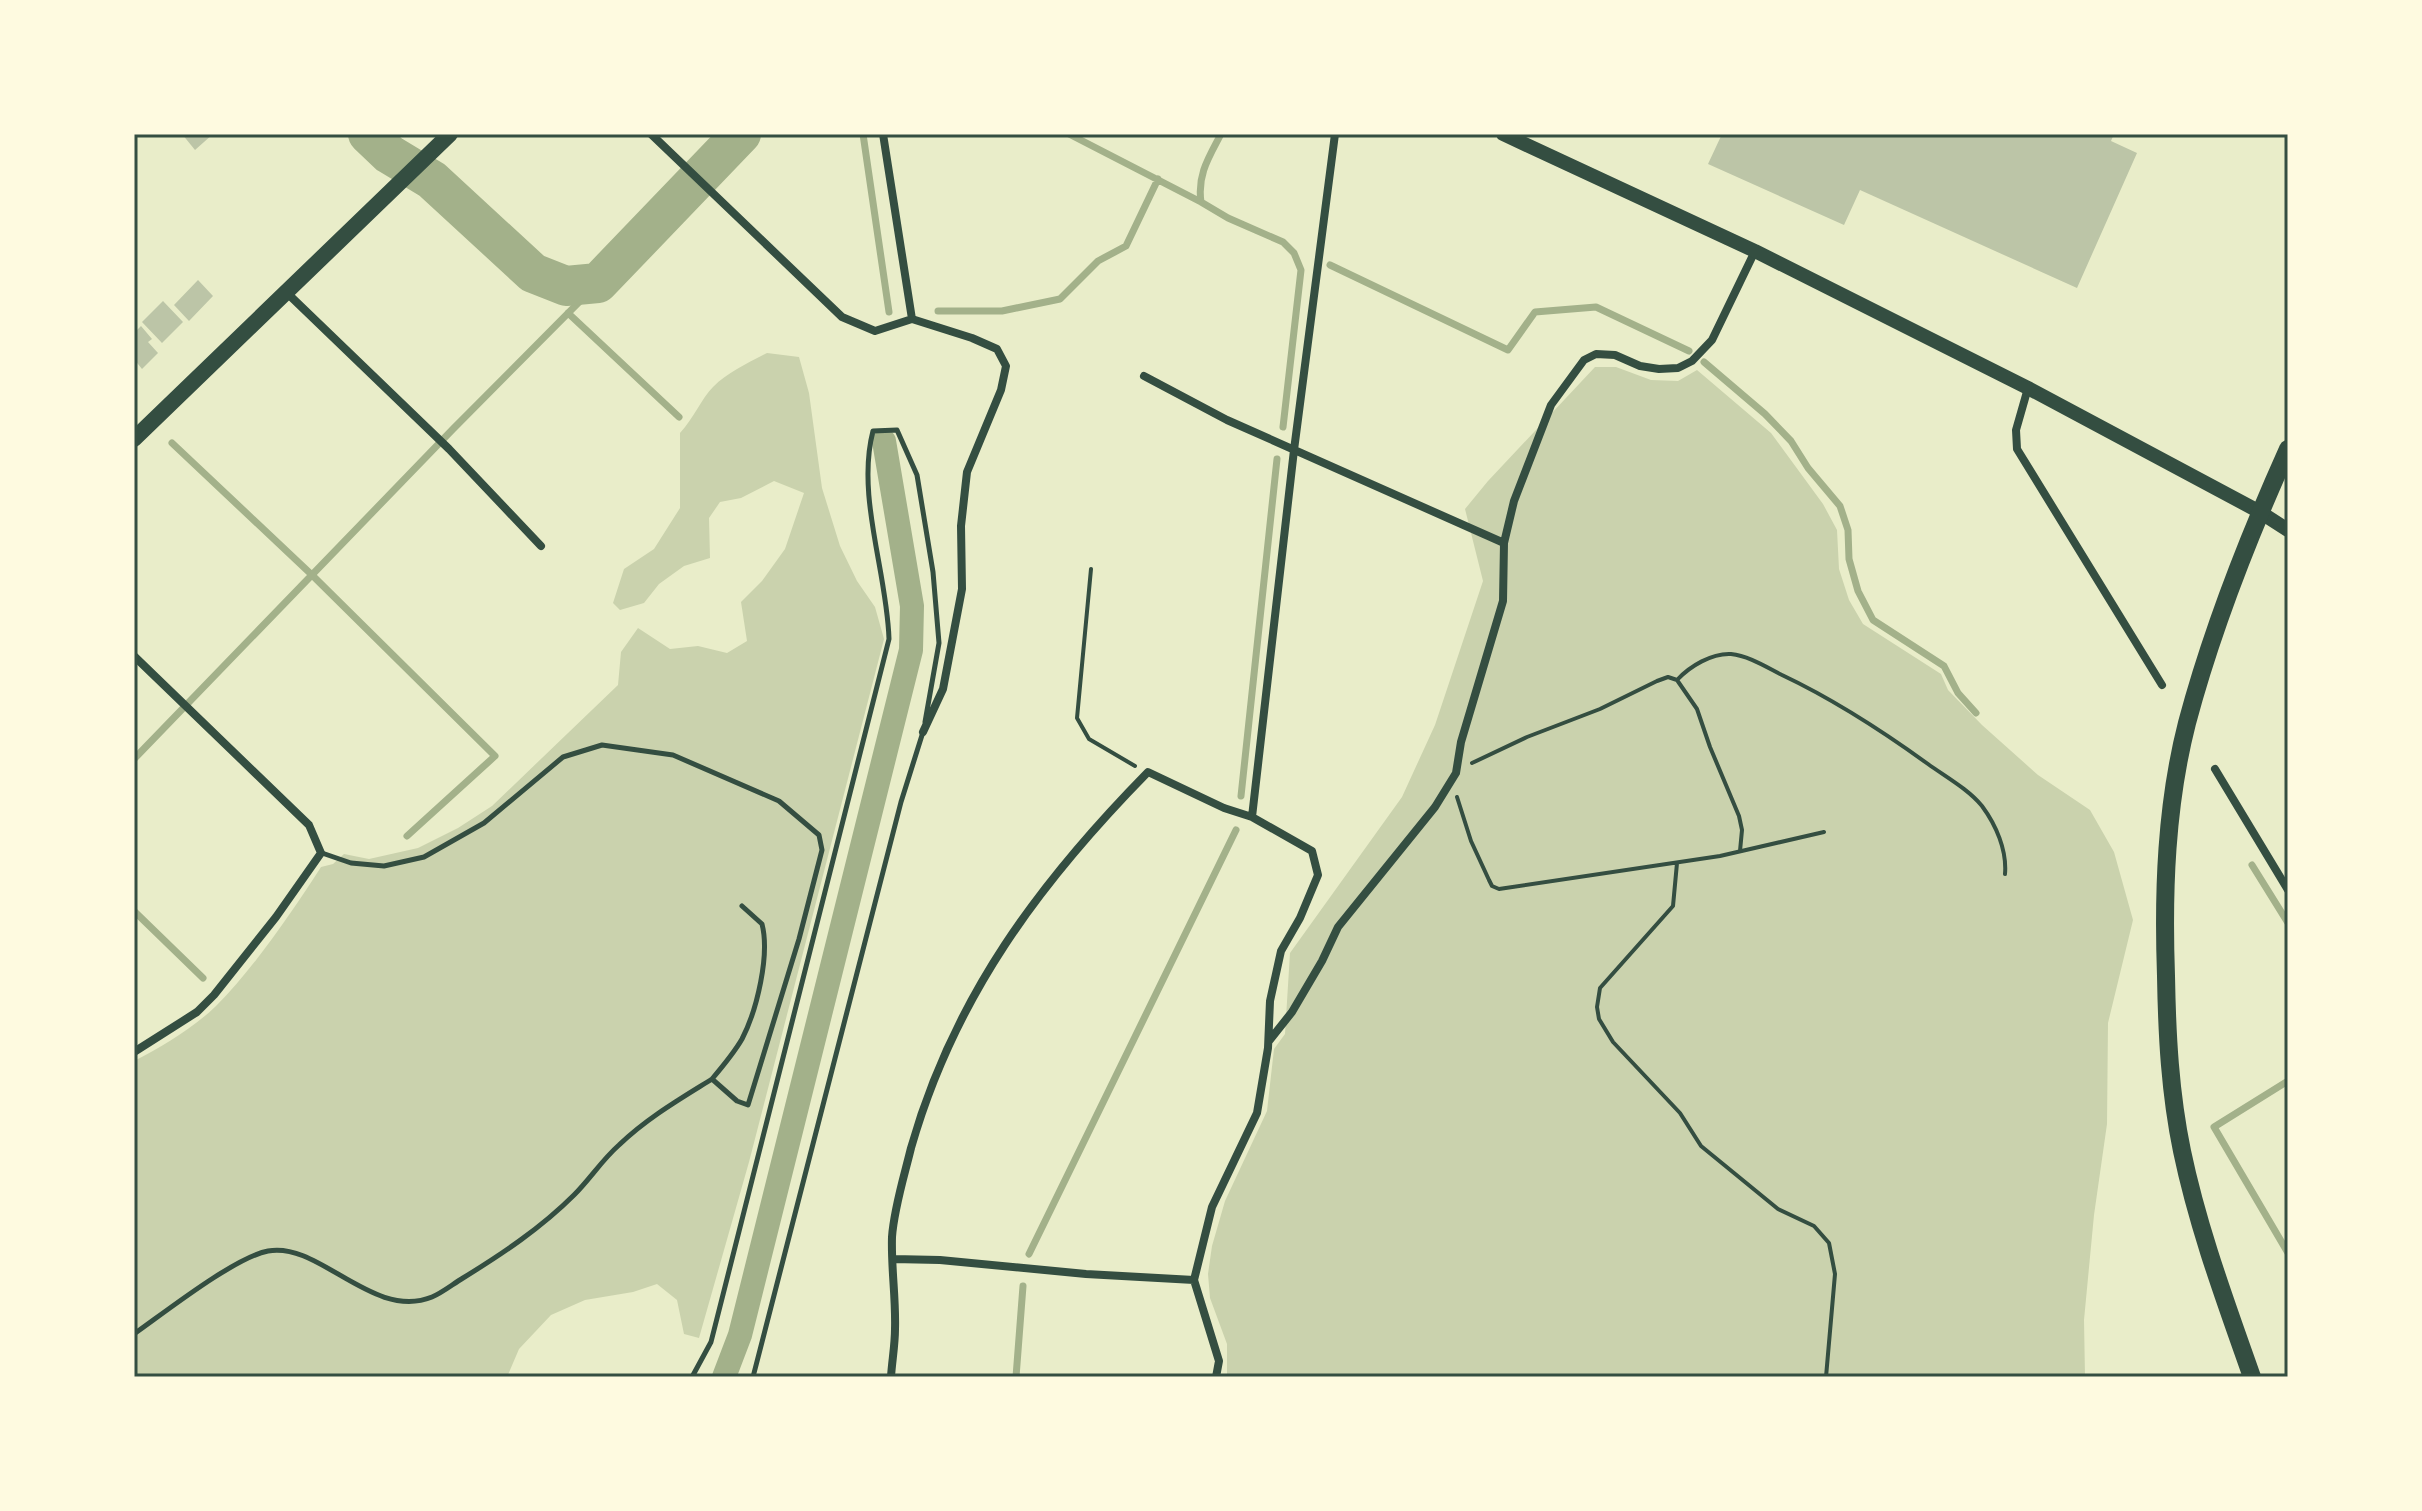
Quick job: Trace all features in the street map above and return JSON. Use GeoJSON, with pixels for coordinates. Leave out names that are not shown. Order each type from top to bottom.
{"type":"FeatureCollection","features":[{"type":"Feature","properties":{"kind":"main road"},"geometry":{"type":"LineString","coordinates":[[134,439],[450,134]]}},
{"type":"Feature","properties":{"kind":"main road"},"geometry":{"type":"LineString","coordinates":[[2252,1377],[2210,1256],[2182,1150],[2167,1050],[2164,923],[2168,842],[2187,726],[2205,663],[2260,512],[2288,449]]}},
{"type":"Feature","properties":{"kind":"street"},"geometry":{"type":"LineString","coordinates":[[651,134],[842,317],[875,331],[912,319],[997,349],[1006,366],[1001,390],[967,472],[961,526],[962,589],[943,689],[923,732]]}},
{"type":"Feature","properties":{"kind":"street"},"geometry":{"type":"LineString","coordinates":[[883,134],[912,319]]}},
{"type":"Feature","properties":{"kind":"street"},"geometry":{"type":"LineString","coordinates":[[1252,817],[1294,450],[1335,134]]}},
{"type":"Feature","properties":{"kind":"street"},"geometry":{"type":"LineString","coordinates":[[1503,134],[1755,251],[2028,388],[2288,530]]}},
{"type":"Feature","properties":{"kind":"street"},"geometry":{"type":"LineString","coordinates":[[1268,1042],[1292,1012],[1338,927],[1435,807],[1456,773],[1461,742],[1503,601],[1504,543],[1514,501],[1551,405],[1584,360],[1596,354],[1615,355],[1640,366],[1659,369],[1678,368],[1692,361],[1712,340],[1755,251]]}},
{"type":"Feature","properties":{"kind":"street"},"geometry":{"type":"LineString","coordinates":[[285,291],[436,436],[541,546]]}},
{"type":"Feature","properties":{"kind":"street"},"geometry":{"type":"LineString","coordinates":[[1144,376],[1227,420],[1504,543]]}},
{"type":"Feature","properties":{"kind":"street"},"geometry":{"type":"LineString","coordinates":[[2028,388],[2016,430],[2017,449],[2162,685]]}},
{"type":"Feature","properties":{"kind":"street"},"geometry":{"type":"LineString","coordinates":[[134,656],[309,825],[321,853],[276,917],[214,995],[197,1012],[134,1052]]}},
{"type":"Feature","properties":{"kind":"street"},"geometry":{"type":"LineString","coordinates":[[2215,769],[2288,890]]}},
{"type":"Feature","properties":{"kind":"street"},"geometry":{"type":"LineString","coordinates":[[891,1377],[895,1328],[892,1238],[919,1120],[937,1073],[975,991],[1028,910],[1106,815],[1148,772],[1224,808],[1252,817],[1312,851],[1318,875],[1300,918],[1281,951],[1270,1001],[1268,1042],[1257,1113],[1212,1207],[1194,1280],[1219,1361],[1216,1377]]}},
{"type":"Feature","properties":{"kind":"street"},"geometry":{"type":"LineString","coordinates":[[893,1259],[1194,1280]]}},
{"type":"Feature","properties":{"kind":"lane"},"geometry":{"type":"LineString","coordinates":[[692,1377],[711,1342],[886,653],[888,615],[867,479],[873,431],[897,430],[917,475],[933,572],[939,643],[923,732],[897,817],[753,1377]]}},
{"type":"Feature","properties":{"kind":"lane"},"geometry":{"type":"LineString","coordinates":[[321,853],[351,863],[384,866],[424,857],[484,823],[563,757],[602,745],[673,755],[779,801],[819,835],[822,850],[799,939],[748,1105],[737,1101],[712,1079]]}},
{"type":"Feature","properties":{"kind":"lane"},"geometry":{"type":"LineString","coordinates":[[134,1334],[228,1270],[267,1251],[301,1254],[352,1284],[402,1300],[432,1297],[516,1244],[575,1195],[628,1137],[657,1113],[712,1079],[743,1038],[763,968],[765,947],[762,924],[742,906]]}},
{"type":"Feature","properties":{"kind":"path"},"geometry":{"type":"LineString","coordinates":[[1091,569],[1077,718],[1089,739],[1148,772]]}},
{"type":"Feature","properties":{"kind":"path"},"geometry":{"type":"LineString","coordinates":[[1677,680],[1708,658],[1735,655],[1753,660],[1840,704],[1873,724],[1980,804],[1990,818],[2005,853],[2005,874]]}},
{"type":"Feature","properties":{"kind":"path"},"geometry":{"type":"LineString","coordinates":[[1458,764],[1474,762],[1668,677],[1677,680],[1697,709],[1739,816],[1742,830],[1740,851]]}},
{"type":"Feature","properties":{"kind":"path"},"geometry":{"type":"LineString","coordinates":[[1448,786],[1457,797],[1471,841],[1489,880],[1492,886],[1499,889],[1677,863],[1824,832]]}},
{"type":"Feature","properties":{"kind":"path"},"geometry":{"type":"LineString","coordinates":[[1677,863],[1673,906],[1600,988],[1599,1019],[1613,1042],[1680,1113],[1701,1146],[1778,1209],[1814,1226],[1829,1243],[1835,1274],[1826,1377]]}},
{"type":"Feature","properties":{"kind":"green space"},"geometry":{"type":"Polygon","coordinates":[[[767,353],[799,357],[809,393],[822,488],[840,546],[857,581],[875,607],[884,639],[749,1162],[699,1338],[684,1334],[677,1300],[657,1284],[633,1292],[585,1300],[551,1315],[519,1349],[507,1377],[134,1377],[134,1061],[177,1036],[216,1006],[258,957],[321,867],[333,864],[344,854],[369,859],[418,848],[492,806],[618,685],[621,652],[638,628],[670,649],[698,646],[727,653],[747,641],[741,602],[762,581],[785,549],[804,493],[774,481],[741,498],[720,502],[709,518],[710,558],[684,566],[659,584],[644,603],[620,610],[613,603],[624,569],[654,549],[680,508],[680,433],[713,387],[732,372],[767,353]]]}},
{"type":"Feature","properties":{"kind":"green space"},"geometry":{"type":"Polygon","coordinates":[[[1595,367],[1616,367],[1651,380],[1678,381],[1697,370],[1771,433],[1823,504],[1837,530],[1839,569],[1849,600],[1863,624],[1941,674],[1948,690],[1982,725],[2038,775],[2090,810],[2114,852],[2133,920],[2108,1023],[2107,1124],[2084,1320],[2085,1377],[1227,1377],[1227,1344],[1210,1298],[1208,1274],[1212,1246],[1225,1201],[1267,1111],[1274,1049],[1285,1034],[1290,953],[1402,797],[1435,725],[1483,581],[1465,509],[1595,367]]]}},
{"type":"Feature","properties":{"kind":"building"},"geometry":{"type":"Polygon","coordinates":[[[182,134],[213,134],[195,150],[182,134]]]}},
{"type":"Feature","properties":{"kind":"building"},"geometry":{"type":"Polygon","coordinates":[[[1722,134],[2114,134],[2111,141],[2137,153],[2077,288],[1860,190],[1844,225],[1708,164],[1722,134]]]}},
{"type":"Feature","properties":{"kind":"building"},"geometry":{"type":"Polygon","coordinates":[[[198,280],[213,296],[189,321],[174,305],[198,280]]]}},
{"type":"Feature","properties":{"kind":"building"},"geometry":{"type":"Polygon","coordinates":[[[163,301],[183,322],[162,343],[142,322],[163,301]]]}},
{"type":"Feature","properties":{"kind":"building"},"geometry":{"type":"Polygon","coordinates":[[[141,326],[152,339],[148,342],[158,353],[142,369],[134,359],[134,333],[141,326]]]}},
{"type":"Feature","properties":{"kind":"waterway"},"geometry":{"type":"LineString","coordinates":[[368,134],[389,154],[432,180],[533,273],[566,286],[598,283],[741,134]]}},
{"type":"Feature","properties":{"kind":"waterway"},"geometry":{"type":"LineString","coordinates":[[863,134],[889,312]]}},
{"type":"Feature","properties":{"kind":"waterway"},"geometry":{"type":"LineString","coordinates":[[1069,134],[1201,202]]}},
{"type":"Feature","properties":{"kind":"waterway"},"geometry":{"type":"LineString","coordinates":[[1221,134],[1202,175],[1201,202],[1228,218],[1283,242],[1294,253],[1301,270],[1283,427]]}},
{"type":"Feature","properties":{"kind":"waterway"},"geometry":{"type":"LineString","coordinates":[[938,311],[1002,311],[1060,299],[1098,261],[1126,246],[1158,179]]}},
{"type":"Feature","properties":{"kind":"waterway"},"geometry":{"type":"LineString","coordinates":[[1330,265],[1508,350],[1535,312],[1596,307],[1689,351]]}},
{"type":"Feature","properties":{"kind":"waterway"},"geometry":{"type":"LineString","coordinates":[[134,759],[598,283]]}},
{"type":"Feature","properties":{"kind":"waterway"},"geometry":{"type":"LineString","coordinates":[[568,313],[679,417]]}},
{"type":"Feature","properties":{"kind":"waterway"},"geometry":{"type":"LineString","coordinates":[[1704,362],[1765,414],[1791,441],[1808,468],[1840,506],[1848,530],[1849,559],[1858,591],[1873,620],[1944,666],[1958,693],[1976,713]]}},
{"type":"Feature","properties":{"kind":"waterway"},"geometry":{"type":"LineString","coordinates":[[724,1377],[740,1335],[911,650],[912,606],[884,441]]}},
{"type":"Feature","properties":{"kind":"waterway"},"geometry":{"type":"LineString","coordinates":[[172,443],[312,575],[495,756],[407,836]]}},
{"type":"Feature","properties":{"kind":"waterway"},"geometry":{"type":"LineString","coordinates":[[1241,796],[1277,459]]}},
{"type":"Feature","properties":{"kind":"waterway"},"geometry":{"type":"LineString","coordinates":[[1029,1254],[1236,830]]}},
{"type":"Feature","properties":{"kind":"waterway"},"geometry":{"type":"LineString","coordinates":[[2252,865],[2288,923]]}},
{"type":"Feature","properties":{"kind":"waterway"},"geometry":{"type":"LineString","coordinates":[[134,911],[203,978]]}},
{"type":"Feature","properties":{"kind":"waterway"},"geometry":{"type":"LineString","coordinates":[[2288,1081],[2214,1127],[2288,1253]]}},
{"type":"Feature","properties":{"kind":"waterway"},"geometry":{"type":"LineString","coordinates":[[1016,1377],[1023,1286]]}}]}
